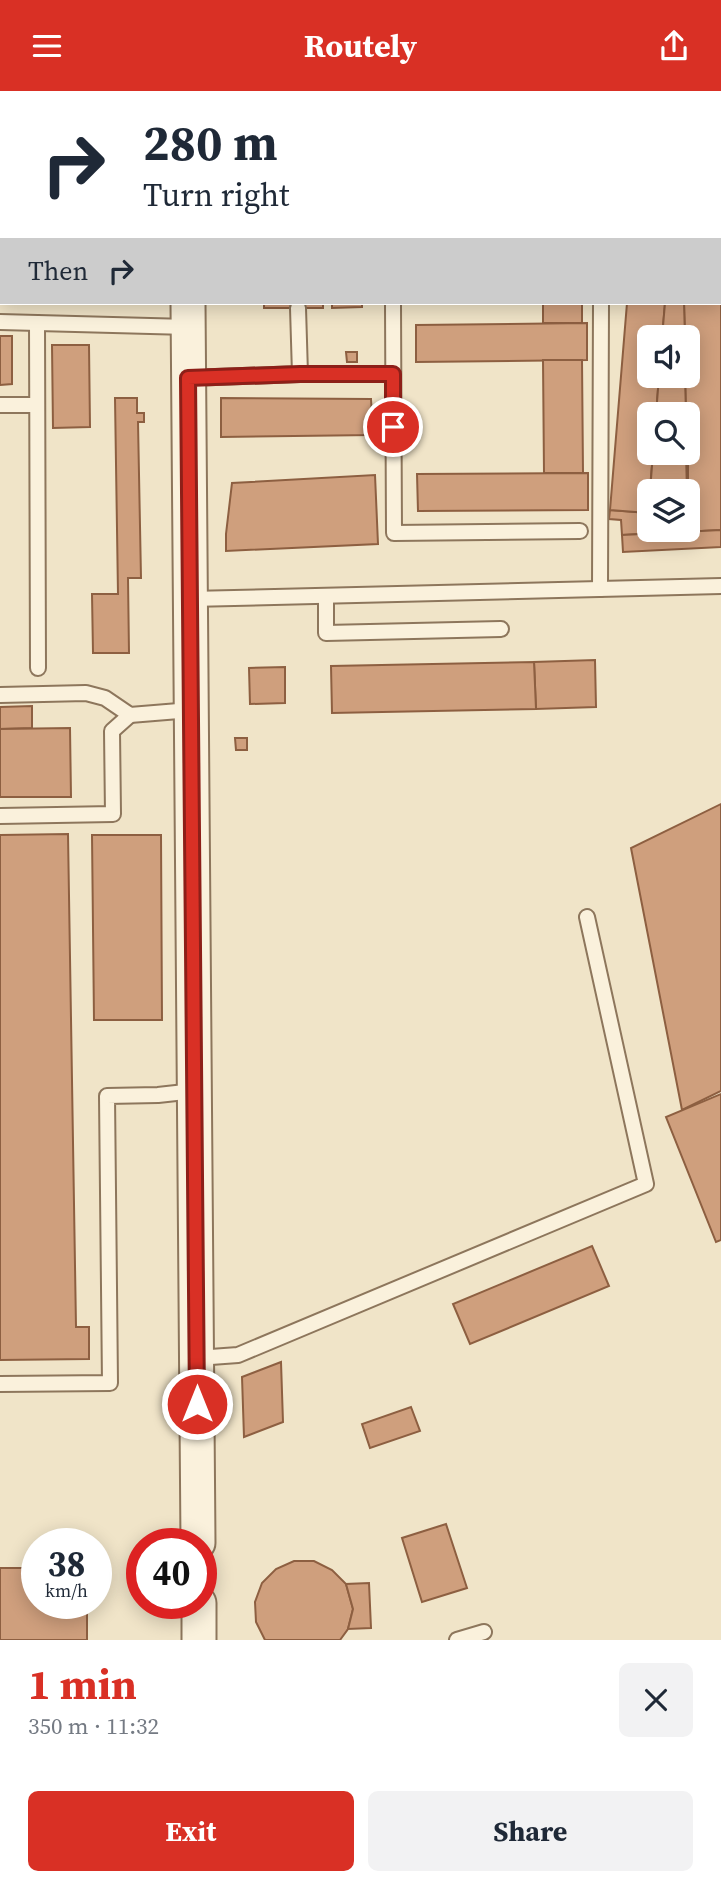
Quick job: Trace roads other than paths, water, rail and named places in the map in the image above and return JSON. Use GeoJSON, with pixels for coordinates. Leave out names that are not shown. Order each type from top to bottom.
{"type":"FeatureCollection","features":[{"type":"Feature","properties":{"kind":"street"},"geometry":{"type":"LineString","coordinates":[[188,315],[198,1528]]}},
{"type":"Feature","properties":{"kind":"street"},"geometry":{"type":"LineString","coordinates":[[199,1619],[199,1640]]}},
{"type":"Feature","properties":{"kind":"lane"},"geometry":{"type":"LineString","coordinates":[[393,305],[394,533],[580,530]]}},
{"type":"Feature","properties":{"kind":"lane"},"geometry":{"type":"LineString","coordinates":[[600,589],[601,305]]}},
{"type":"Feature","properties":{"kind":"lane"},"geometry":{"type":"LineString","coordinates":[[298,308],[300,374]]}},
{"type":"Feature","properties":{"kind":"lane"},"geometry":{"type":"LineString","coordinates":[[0,322],[37,323],[188,315]]}},
{"type":"Feature","properties":{"kind":"lane"},"geometry":{"type":"LineString","coordinates":[[37,323],[38,668]]}},
{"type":"Feature","properties":{"kind":"lane"},"geometry":{"type":"LineString","coordinates":[[188,378],[393,374]]}},
{"type":"Feature","properties":{"kind":"lane"},"geometry":{"type":"LineString","coordinates":[[0,405],[37,405]]}},
{"type":"Feature","properties":{"kind":"lane"},"geometry":{"type":"LineString","coordinates":[[190,599],[721,586]]}},
{"type":"Feature","properties":{"kind":"lane"},"geometry":{"type":"LineString","coordinates":[[326,596],[326,633],[501,629]]}},
{"type":"Feature","properties":{"kind":"lane"},"geometry":{"type":"LineString","coordinates":[[0,695],[86,693],[105,698],[130,715]]}},
{"type":"Feature","properties":{"kind":"lane"},"geometry":{"type":"LineString","coordinates":[[0,815],[113,814],[112,731],[130,715],[191,710]]}},
{"type":"Feature","properties":{"kind":"lane"},"geometry":{"type":"LineString","coordinates":[[197,1358],[238,1355],[646,1184],[587,917]]}},
{"type":"Feature","properties":{"kind":"lane"},"geometry":{"type":"LineString","coordinates":[[0,1384],[110,1383],[107,1096],[194,1091]]}},
{"type":"Feature","properties":{"kind":"lane"},"geometry":{"type":"LineString","coordinates":[[457,1640],[484,1632]]}}]}
